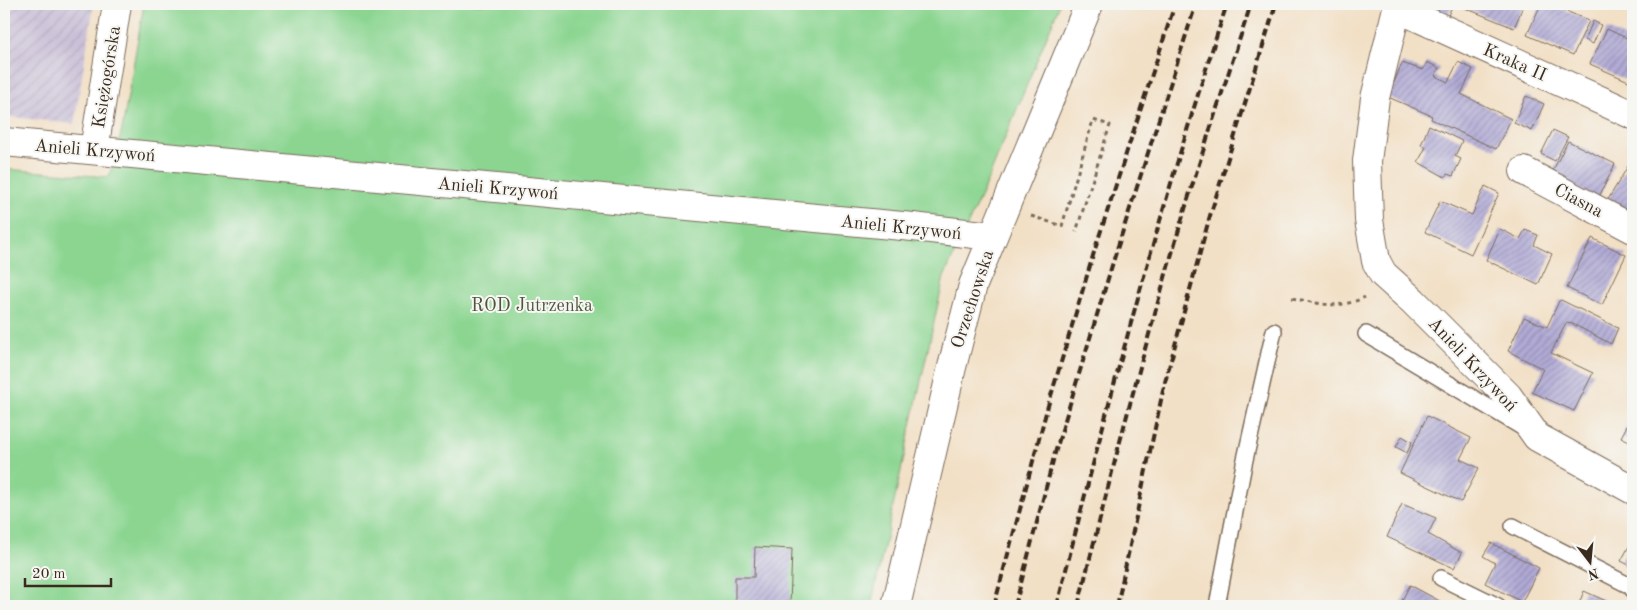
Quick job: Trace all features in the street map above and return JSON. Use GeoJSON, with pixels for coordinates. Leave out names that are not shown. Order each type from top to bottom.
{"type":"FeatureCollection","features":[{"type":"Feature","properties":{"kind":"street","name":"Księżogórska"},"geometry":{"type":"LineString","coordinates":[[94,150],[117,4]]}},
{"type":"Feature","properties":{"kind":"street","name":"Orzechowska"},"geometry":{"type":"LineString","coordinates":[[896,606],[970,294],[992,236],[1089,4]]}},
{"type":"Feature","properties":{"kind":"street","name":"Anieli Krzywoń"},"geometry":{"type":"LineString","coordinates":[[1398,6],[1374,98],[1367,161],[1369,220],[1376,261],[1383,274],[1413,301],[1508,396],[1537,437],[1633,490]]}},
{"type":"Feature","properties":{"kind":"street","name":"Kraka II"},"geometry":{"type":"LineString","coordinates":[[1398,6],[1633,115]]}},
{"type":"Feature","properties":{"kind":"street","name":"Anieli Krzywoń"},"geometry":{"type":"LineString","coordinates":[[4,142],[904,226],[992,236]]}},
{"type":"Feature","properties":{"kind":"street","name":"Ciasna"},"geometry":{"type":"LineString","coordinates":[[1524,171],[1633,229]]}},
{"type":"Feature","properties":{"kind":"lane"},"geometry":{"type":"LineString","coordinates":[[1216,606],[1244,464],[1274,330]]}},
{"type":"Feature","properties":{"kind":"lane"},"geometry":{"type":"LineString","coordinates":[[1366,334],[1537,437]]}},
{"type":"Feature","properties":{"kind":"lane"},"geometry":{"type":"LineString","coordinates":[[1513,526],[1630,586],[1633,590]]}},
{"type":"Feature","properties":{"kind":"lane"},"geometry":{"type":"LineString","coordinates":[[1441,578],[1498,606]]}},
{"type":"Feature","properties":{"kind":"path"},"geometry":{"type":"LineString","coordinates":[[1004,207],[1062,226],[1093,120],[1110,125],[1076,232]]}},
{"type":"Feature","properties":{"kind":"path"},"geometry":{"type":"LineString","coordinates":[[1292,298],[1333,306],[1354,302],[1392,282]]}},
{"type":"Feature","properties":{"kind":"shaded area"},"geometry":{"type":"Polygon","coordinates":[[[4,4],[94,4],[74,124],[4,116],[4,4]]]}},
{"type":"Feature","properties":{"kind":"green space","name":"ROD Jutrzenka"},"geometry":{"type":"Polygon","coordinates":[[[144,4],[1060,4],[987,182],[944,277],[871,606],[4,606],[4,169],[109,177],[122,130],[144,4]]]}},
{"type":"Feature","properties":{"kind":"building"},"geometry":{"type":"Polygon","coordinates":[[[1417,4],[1453,4],[1447,18],[1417,4]]]}},
{"type":"Feature","properties":{"kind":"building"},"geometry":{"type":"Polygon","coordinates":[[[1467,4],[1524,4],[1514,28],[1465,8],[1467,4]]]}},
{"type":"Feature","properties":{"kind":"building"},"geometry":{"type":"Polygon","coordinates":[[[1541,4],[1550,4],[1589,21],[1573,55],[1527,35],[1541,4]]]}},
{"type":"Feature","properties":{"kind":"building"},"geometry":{"type":"Polygon","coordinates":[[[1593,21],[1601,25],[1593,44],[1585,40],[1593,21]]]}},
{"type":"Feature","properties":{"kind":"building"},"geometry":{"type":"Polygon","coordinates":[[[1607,29],[1633,41],[1633,83],[1590,64],[1607,29]]]}},
{"type":"Feature","properties":{"kind":"building"},"geometry":{"type":"Polygon","coordinates":[[[1427,62],[1439,68],[1435,76],[1448,82],[1458,62],[1473,69],[1461,94],[1511,119],[1496,149],[1431,119],[1432,116],[1388,97],[1402,63],[1423,70],[1427,62]]]}},
{"type":"Feature","properties":{"kind":"building"},"geometry":{"type":"Polygon","coordinates":[[[1526,96],[1544,104],[1532,131],[1514,123],[1526,96]]]}},
{"type":"Feature","properties":{"kind":"building"},"geometry":{"type":"Polygon","coordinates":[[[1429,125],[1462,141],[1455,156],[1461,159],[1453,176],[1447,174],[1445,177],[1418,162],[1426,147],[1421,145],[1429,125]]]}},
{"type":"Feature","properties":{"kind":"building"},"geometry":{"type":"Polygon","coordinates":[[[1553,130],[1568,137],[1555,161],[1541,154],[1553,130]]]}},
{"type":"Feature","properties":{"kind":"building"},"geometry":{"type":"Polygon","coordinates":[[[1568,141],[1615,164],[1598,199],[1551,174],[1568,141]]]}},
{"type":"Feature","properties":{"kind":"building"},"geometry":{"type":"Polygon","coordinates":[[[1631,161],[1633,162],[1633,216],[1606,203],[1631,161]]]}},
{"type":"Feature","properties":{"kind":"building"},"geometry":{"type":"Polygon","coordinates":[[[1485,186],[1499,193],[1471,254],[1425,232],[1440,201],[1472,215],[1485,186]]]}},
{"type":"Feature","properties":{"kind":"building"},"geometry":{"type":"Polygon","coordinates":[[[1500,229],[1520,239],[1525,230],[1538,235],[1534,245],[1552,254],[1538,285],[1486,260],[1500,229]]]}},
{"type":"Feature","properties":{"kind":"building"},"geometry":{"type":"Polygon","coordinates":[[[1592,238],[1626,255],[1602,305],[1567,288],[1592,238]]]}},
{"type":"Feature","properties":{"kind":"building"},"geometry":{"type":"Polygon","coordinates":[[[1561,300],[1618,328],[1611,344],[1573,324],[1566,323],[1551,353],[1593,373],[1574,411],[1532,392],[1543,369],[1508,351],[1524,317],[1547,327],[1561,300]]]}},
{"type":"Feature","properties":{"kind":"building"},"geometry":{"type":"Polygon","coordinates":[[[1633,415],[1633,443],[1621,437],[1633,415]]]}},
{"type":"Feature","properties":{"kind":"building"},"geometry":{"type":"Polygon","coordinates":[[[1427,416],[1471,438],[1460,459],[1479,468],[1461,502],[1400,473],[1427,416]]]}},
{"type":"Feature","properties":{"kind":"building"},"geometry":{"type":"Polygon","coordinates":[[[1402,436],[1412,442],[1407,453],[1396,447],[1402,436]]]}},
{"type":"Feature","properties":{"kind":"building"},"geometry":{"type":"Polygon","coordinates":[[[1402,504],[1436,518],[1428,534],[1462,553],[1454,568],[1387,537],[1402,504]]]}},
{"type":"Feature","properties":{"kind":"building"},"geometry":{"type":"Polygon","coordinates":[[[1633,539],[1633,567],[1621,561],[1633,539]]]}},
{"type":"Feature","properties":{"kind":"building"},"geometry":{"type":"Polygon","coordinates":[[[1491,543],[1539,568],[1522,602],[1485,583],[1495,563],[1483,556],[1491,543]]]}},
{"type":"Feature","properties":{"kind":"building"},"geometry":{"type":"Polygon","coordinates":[[[755,547],[792,549],[790,606],[735,606],[735,577],[754,577],[755,547]]]}},
{"type":"Feature","properties":{"kind":"building"},"geometry":{"type":"Polygon","coordinates":[[[1410,585],[1447,605],[1447,606],[1399,606],[1410,585]]]}},
{"type":"Feature","properties":{"kind":"building"},"geometry":{"type":"Polygon","coordinates":[[[1584,591],[1617,606],[1578,606],[1584,591]]]}},
{"type":"Feature","properties":{"kind":"railway"},"geometry":{"type":"LineString","coordinates":[[994,606],[1047,409],[1095,249],[1175,4]]}},
{"type":"Feature","properties":{"kind":"railway"},"geometry":{"type":"LineString","coordinates":[[1015,606],[1055,453],[1117,249],[1196,4]]}},
{"type":"Feature","properties":{"kind":"railway"},"geometry":{"type":"LineString","coordinates":[[1057,606],[1136,304],[1180,153],[1227,4]]}},
{"type":"Feature","properties":{"kind":"railway"},"geometry":{"type":"LineString","coordinates":[[1078,606],[1129,407],[1185,209],[1251,4]]}},
{"type":"Feature","properties":{"kind":"railway"},"geometry":{"type":"LineString","coordinates":[[1117,606],[1164,386],[1209,219],[1276,4]]}}]}
